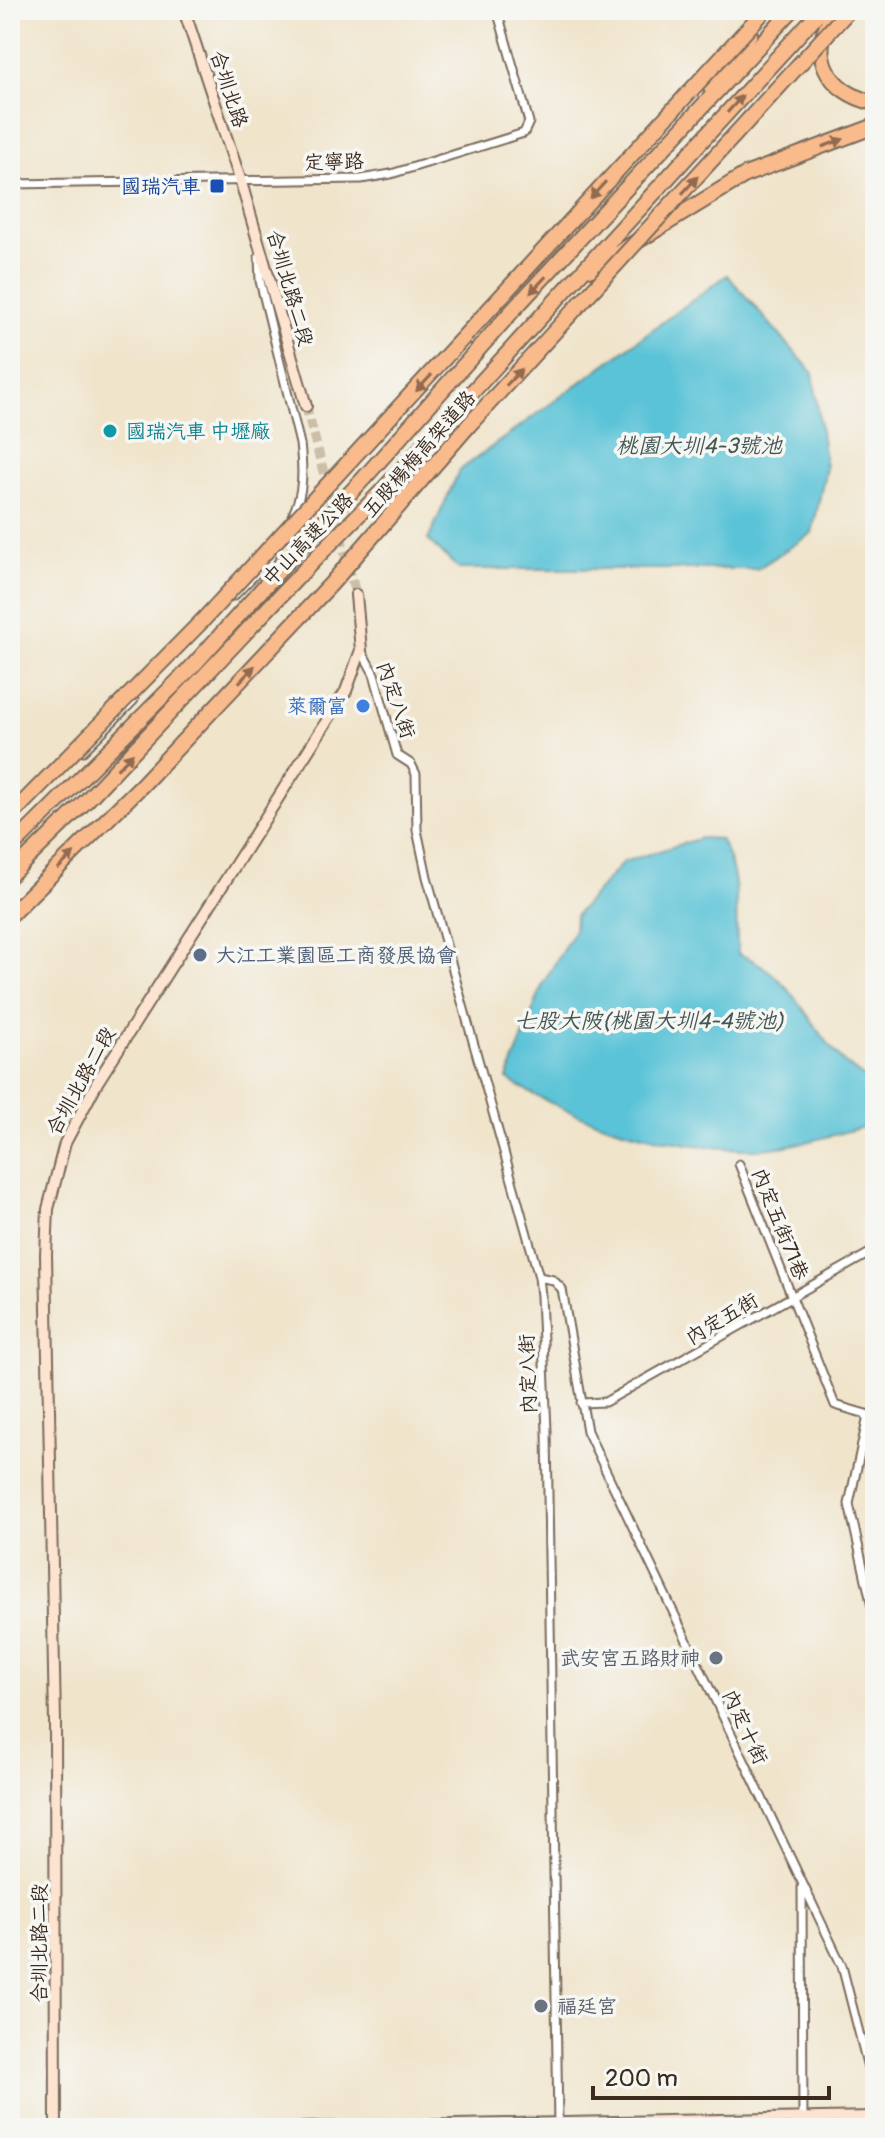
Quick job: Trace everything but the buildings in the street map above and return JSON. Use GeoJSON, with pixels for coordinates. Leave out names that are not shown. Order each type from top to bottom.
{"type":"FeatureCollection","features":[{"type":"Feature","properties":{"kind":"highway"},"geometry":{"type":"LineString","coordinates":[[668,147],[766,10]]}},
{"type":"Feature","properties":{"kind":"highway","name":"五股楊梅高架道路"},"geometry":{"type":"LineString","coordinates":[[10,816],[204,619],[766,10]]}},
{"type":"Feature","properties":{"kind":"highway","name":"中山高速公路"},"geometry":{"type":"LineString","coordinates":[[10,849],[190,669],[514,309],[668,147],[792,10]]}},
{"type":"Feature","properties":{"kind":"highway","name":"中山高速公路"},"geometry":{"type":"LineString","coordinates":[[10,875],[86,801],[380,493],[821,10]]}},
{"type":"Feature","properties":{"kind":"highway"},"geometry":{"type":"LineString","coordinates":[[836,10],[820,38],[821,58],[845,94],[875,103]]}},
{"type":"Feature","properties":{"kind":"highway","name":"五股楊梅高架道路"},"geometry":{"type":"LineString","coordinates":[[10,915],[132,795],[331,584],[469,425],[849,10]]}},
{"type":"Feature","properties":{"kind":"highway"},"geometry":{"type":"LineString","coordinates":[[569,286],[627,245],[745,175],[875,126]]}},
{"type":"Feature","properties":{"kind":"street","name":"合圳北路"},"geometry":{"type":"LineString","coordinates":[[184,10],[240,179]]}},
{"type":"Feature","properties":{"kind":"street","name":"定寧路"},"geometry":{"type":"LineString","coordinates":[[10,184],[361,179],[391,174],[524,133],[529,122],[497,10]]}},
{"type":"Feature","properties":{"kind":"street","name":"合圳北路二段"},"geometry":{"type":"LineString","coordinates":[[240,179],[306,406]]}},
{"type":"Feature","properties":{"kind":"street"},"geometry":{"type":"LineString","coordinates":[[10,822],[269,560],[300,501],[303,471],[260,281],[259,244]]}},
{"type":"Feature","properties":{"kind":"street"},"geometry":{"type":"LineString","coordinates":[[275,340],[276,320],[280,316]]}},
{"type":"Feature","properties":{"kind":"street","name":"合圳北路二段"},"geometry":{"type":"LineString","coordinates":[[56,2128],[58,1941],[46,1255],[48,1209],[65,1143],[98,1081],[346,691],[361,650],[356,595]]}},
{"type":"Feature","properties":{"kind":"street","name":"內定八街"},"geometry":{"type":"LineString","coordinates":[[361,650],[374,674],[397,755],[411,764],[416,774],[417,830],[427,877],[539,1277],[547,1431],[558,2126]]}},
{"type":"Feature","properties":{"kind":"street","name":"內定五街71巷"},"geometry":{"type":"LineString","coordinates":[[739,1164],[835,1405],[866,1414],[849,1504],[875,1620]]}},
{"type":"Feature","properties":{"kind":"street","name":"內定五街"},"geometry":{"type":"LineString","coordinates":[[581,1403],[605,1402],[681,1362],[875,1250]]}},
{"type":"Feature","properties":{"kind":"street","name":"內定十街"},"geometry":{"type":"LineString","coordinates":[[539,1277],[553,1280],[562,1289],[587,1431],[802,1885],[803,2123]]}},
{"type":"Feature","properties":{"kind":"street"},"geometry":{"type":"LineString","coordinates":[[802,1885],[842,1966],[875,2095]]}},
{"type":"Feature","properties":{"kind":"street"},"geometry":{"type":"LineString","coordinates":[[303,2128],[803,2123],[875,2117]]}},
{"type":"Feature","properties":{"kind":"water","name":"桃園大圳4-3號池"},"geometry":{"type":"Polygon","coordinates":[[[727,275],[813,373],[826,468],[812,533],[757,569],[459,569],[428,540],[459,471],[727,275]]]}},
{"type":"Feature","properties":{"kind":"water","name":"七股大陂(桃園大圳4-4號池)"},"geometry":{"type":"Polygon","coordinates":[[[701,838],[720,839],[732,869],[738,954],[757,962],[786,986],[845,1063],[875,1085],[875,1124],[780,1147],[717,1147],[654,1138],[592,1120],[534,1095],[507,1079],[543,984],[574,931],[575,916],[623,862],[701,838]]]}},
{"type":"Feature","properties":{"kind":"tunnel"},"geometry":{"type":"LineString","coordinates":[[306,406],[356,595]]}},
{"type":"Feature","properties":{"kind":"place","name":"國瑞汽車"},"geometry":{"type":"Point","coordinates":[217,186]}},
{"type":"Feature","properties":{"kind":"place","name":"國瑞汽車 中壢廠"},"geometry":{"type":"Point","coordinates":[110,431]}},
{"type":"Feature","properties":{"kind":"place","name":"萊爾富"},"geometry":{"type":"Point","coordinates":[363,706]}},
{"type":"Feature","properties":{"kind":"place","name":"大江工業園區工商發展協會"},"geometry":{"type":"Point","coordinates":[200,955]}},
{"type":"Feature","properties":{"kind":"place","name":"武安宮五路財神"},"geometry":{"type":"Point","coordinates":[716,1658]}},
{"type":"Feature","properties":{"kind":"place","name":"福廷宮"},"geometry":{"type":"Point","coordinates":[541,2006]}}]}
